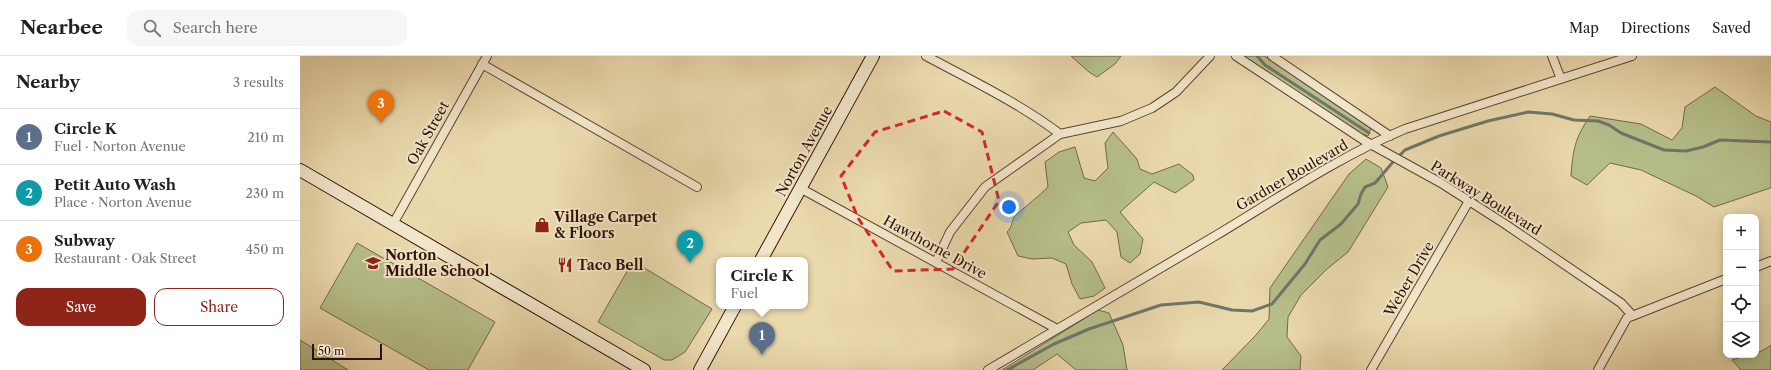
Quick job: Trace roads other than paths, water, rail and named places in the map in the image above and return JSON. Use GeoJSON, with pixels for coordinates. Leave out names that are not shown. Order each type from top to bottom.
{"type":"FeatureCollection","features":[{"type":"Feature","properties":{"kind":"main road","name":"Norton Avenue"},"geometry":{"type":"LineString","coordinates":[[763,257],[873,56]]}},
{"type":"Feature","properties":{"kind":"main road"},"geometry":{"type":"LineString","coordinates":[[300,170],[644,370]]}},
{"type":"Feature","properties":{"kind":"main road"},"geometry":{"type":"LineString","coordinates":[[700,370],[733,309]]}},
{"type":"Feature","properties":{"kind":"street","name":"Oak Street"},"geometry":{"type":"LineString","coordinates":[[393,224],[487,56]]}},
{"type":"Feature","properties":{"kind":"street"},"geometry":{"type":"LineString","coordinates":[[926,56],[1018,106],[1060,134]]}},
{"type":"Feature","properties":{"kind":"street"},"geometry":{"type":"LineString","coordinates":[[936,262],[950,232],[985,187],[1060,134],[1121,121],[1152,108],[1176,92],[1210,56]]}},
{"type":"Feature","properties":{"kind":"street","name":"Parkway Boulevard"},"geometry":{"type":"LineString","coordinates":[[1236,56],[1371,145],[1440,183],[1469,201],[1621,304],[1632,315]]}},
{"type":"Feature","properties":{"kind":"street"},"geometry":{"type":"LineString","coordinates":[[1272,56],[1390,136]]}},
{"type":"Feature","properties":{"kind":"street"},"geometry":{"type":"LineString","coordinates":[[1552,56],[1561,79]]}},
{"type":"Feature","properties":{"kind":"street","name":"Gardner Boulevard"},"geometry":{"type":"LineString","coordinates":[[988,370],[1144,279],[1284,194],[1371,145],[1390,136],[1632,56]]}},
{"type":"Feature","properties":{"kind":"street"},"geometry":{"type":"LineString","coordinates":[[482,64],[697,187]]}},
{"type":"Feature","properties":{"kind":"street","name":"Hawthorne Drive"},"geometry":{"type":"LineString","coordinates":[[800,188],[1057,329]]}},
{"type":"Feature","properties":{"kind":"street","name":"Weber Drive"},"geometry":{"type":"LineString","coordinates":[[1371,370],[1469,201]]}},
{"type":"Feature","properties":{"kind":"street"},"geometry":{"type":"LineString","coordinates":[[1759,266],[1771,261]]}},
{"type":"Feature","properties":{"kind":"street"},"geometry":{"type":"LineString","coordinates":[[1598,370],[1624,321],[1632,315],[1723,280]]}},
{"type":"Feature","properties":{"kind":"waterway"},"geometry":{"type":"LineString","coordinates":[[1257,56],[1265,65],[1369,133]]}},
{"type":"Feature","properties":{"kind":"waterway"},"geometry":{"type":"LineString","coordinates":[[1400,155],[1405,150],[1439,136],[1488,121],[1528,112],[1552,114],[1574,120],[1598,121],[1609,125],[1621,133],[1664,150],[1686,151],[1703,147],[1720,140],[1771,142]]}},
{"type":"Feature","properties":{"kind":"waterway"},"geometry":{"type":"LineString","coordinates":[[1007,370],[1054,344],[1089,329],[1161,305],[1199,302],[1232,310],[1252,311],[1272,304],[1305,264],[1320,240],[1341,224],[1358,204],[1365,187],[1375,183],[1393,162]]}},
{"type":"Feature","properties":{"kind":"place","name":"Subway"},"geometry":{"type":"Point","coordinates":[381,123]}},
{"type":"Feature","properties":{"kind":"place","name":"Village Carpet & Floors"},"geometry":{"type":"Point","coordinates":[542,225]}},
{"type":"Feature","properties":{"kind":"place","name":"Norton Middle School"},"geometry":{"type":"Point","coordinates":[373,263]}},
{"type":"Feature","properties":{"kind":"place","name":"Petit Auto Wash"},"geometry":{"type":"Point","coordinates":[690,263]}},
{"type":"Feature","properties":{"kind":"place","name":"Taco Bell"},"geometry":{"type":"Point","coordinates":[565,265]}},
{"type":"Feature","properties":{"kind":"place","name":"Circle K"},"geometry":{"type":"Point","coordinates":[762,355]}}]}
